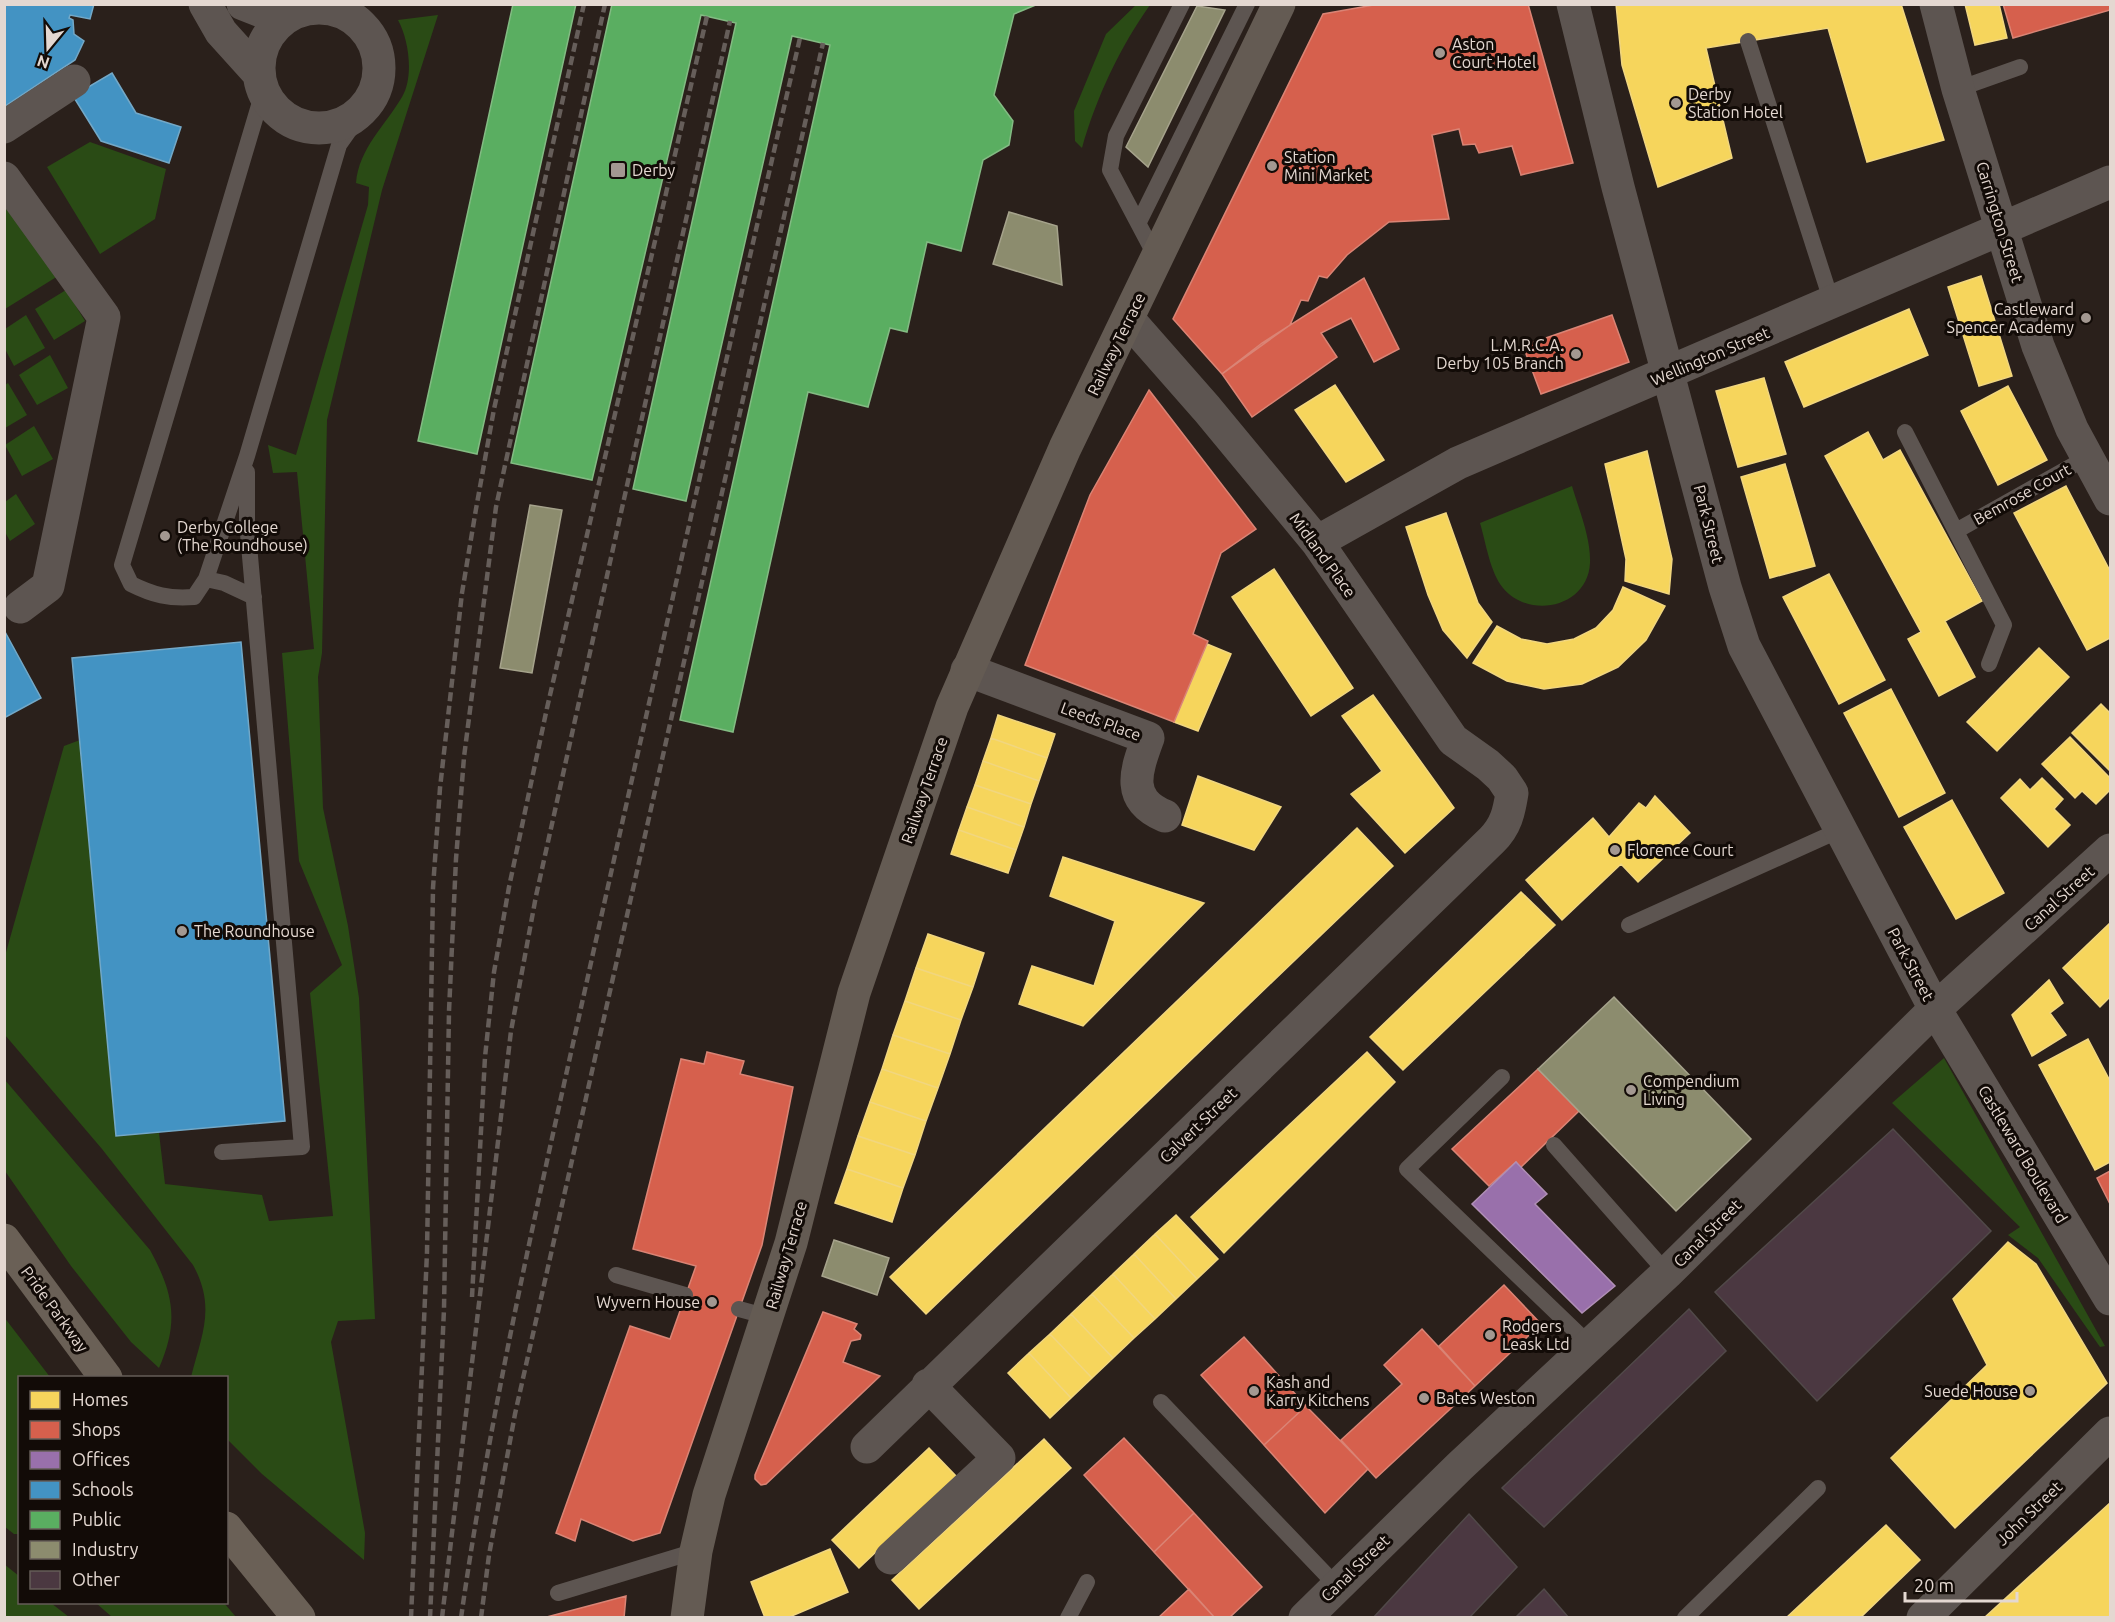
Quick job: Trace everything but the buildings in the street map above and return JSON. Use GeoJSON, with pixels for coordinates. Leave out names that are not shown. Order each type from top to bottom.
{"type":"FeatureCollection","features":[{"type":"Feature","properties":{"kind":"main road","name":"Railway Terrace"},"geometry":{"type":"LineString","coordinates":[[687,1617],[696,1551],[754,1313],[791,1242],[854,993],[967,670],[1065,448],[1279,4]]}},
{"type":"Feature","properties":{"kind":"main road","name":"Pride Parkway"},"geometry":{"type":"LineString","coordinates":[[4,1240],[105,1376]]}},
{"type":"Feature","properties":{"kind":"main road"},"geometry":{"type":"LineString","coordinates":[[228,1530],[299,1617]]}},
{"type":"Feature","properties":{"kind":"street"},"geometry":{"type":"LineString","coordinates":[[205,4],[221,32],[261,83],[273,109],[288,121],[310,128],[341,125],[368,104],[377,85],[380,68],[378,52],[371,36],[360,23],[345,13],[327,8],[307,8],[271,15],[243,4]]}},
{"type":"Feature","properties":{"kind":"street","name":"Park Street"},"geometry":{"type":"LineString","coordinates":[[1573,4],[1725,587],[1744,646],[1935,1009]]}},
{"type":"Feature","properties":{"kind":"street","name":"Carrington Street"},"geometry":{"type":"LineString","coordinates":[[1936,4],[1958,88],[2038,346],[2063,409],[2110,499]]}},
{"type":"Feature","properties":{"kind":"street"},"geometry":{"type":"LineString","coordinates":[[261,83],[264,42],[273,28],[289,15],[307,8]]}},
{"type":"Feature","properties":{"kind":"street"},"geometry":{"type":"LineString","coordinates":[[4,127],[74,81]]}},
{"type":"Feature","properties":{"kind":"street"},"geometry":{"type":"LineString","coordinates":[[4,178],[104,317],[48,586],[20,607]]}},
{"type":"Feature","properties":{"kind":"street","name":"Wellington Street"},"geometry":{"type":"LineString","coordinates":[[1317,542],[1458,464],[2110,182]]}},
{"type":"Feature","properties":{"kind":"street","name":"Midland Place"},"geometry":{"type":"LineString","coordinates":[[1128,319],[1207,409],[1317,542],[1453,740],[1488,765],[1502,778],[1512,793]]}},
{"type":"Feature","properties":{"kind":"street","name":"Leeds Place"},"geometry":{"type":"LineString","coordinates":[[967,670],[1148,738],[1139,763],[1136,782],[1139,796],[1150,810],[1165,816]]}},
{"type":"Feature","properties":{"kind":"street","name":"Calvert Street"},"geometry":{"type":"LineString","coordinates":[[867,1447],[928,1385],[1502,830],[1509,815],[1512,793]]}},
{"type":"Feature","properties":{"kind":"street","name":"Canal Street"},"geometry":{"type":"LineString","coordinates":[[1305,1617],[1336,1585],[1667,1273],[1935,1009],[2110,850]]}},
{"type":"Feature","properties":{"kind":"street","name":"Castleward Boulevard"},"geometry":{"type":"LineString","coordinates":[[1935,1009],[2110,1299]]}},
{"type":"Feature","properties":{"kind":"street"},"geometry":{"type":"LineString","coordinates":[[891,1558],[999,1458],[928,1385]]}},
{"type":"Feature","properties":{"kind":"street","name":"John Street"},"geometry":{"type":"LineString","coordinates":[[1923,1617],[2110,1433]]}},
{"type":"Feature","properties":{"kind":"lane"},"geometry":{"type":"LineString","coordinates":[[1158,259],[1110,170],[1116,136],[1182,4]]}},
{"type":"Feature","properties":{"kind":"lane"},"geometry":{"type":"LineString","coordinates":[[1138,222],[1247,4]]}},
{"type":"Feature","properties":{"kind":"lane"},"geometry":{"type":"LineString","coordinates":[[1748,41],[1832,303]]}},
{"type":"Feature","properties":{"kind":"lane"},"geometry":{"type":"LineString","coordinates":[[1958,88],[2020,67]]}},
{"type":"Feature","properties":{"kind":"lane"},"geometry":{"type":"LineString","coordinates":[[261,83],[122,565],[131,584],[150,594],[171,599],[194,597],[206,579],[247,456],[339,145],[368,104]]}},
{"type":"Feature","properties":{"kind":"lane","name":"Bemrose Court"},"geometry":{"type":"LineString","coordinates":[[1905,432],[2004,625],[1989,664]]}},
{"type":"Feature","properties":{"kind":"lane"},"geometry":{"type":"LineString","coordinates":[[222,1152],[302,1147],[247,522],[247,456]]}},
{"type":"Feature","properties":{"kind":"lane","name":"Bemrose Court"},"geometry":{"type":"LineString","coordinates":[[1956,531],[2088,458]]}},
{"type":"Feature","properties":{"kind":"lane"},"geometry":{"type":"LineString","coordinates":[[206,579],[224,583],[254,597]]}},
{"type":"Feature","properties":{"kind":"lane"},"geometry":{"type":"LineString","coordinates":[[1629,925],[1840,830]]}},
{"type":"Feature","properties":{"kind":"lane"},"geometry":{"type":"LineString","coordinates":[[1502,1077],[1407,1169],[1590,1345]]}},
{"type":"Feature","properties":{"kind":"lane"},"geometry":{"type":"LineString","coordinates":[[1554,1145],[1667,1273]]}},
{"type":"Feature","properties":{"kind":"lane"},"geometry":{"type":"LineString","coordinates":[[616,1275],[685,1294]]}},
{"type":"Feature","properties":{"kind":"lane"},"geometry":{"type":"LineString","coordinates":[[1161,1402],[1336,1585]]}},
{"type":"Feature","properties":{"kind":"lane"},"geometry":{"type":"LineString","coordinates":[[1685,1617],[1818,1488]]}},
{"type":"Feature","properties":{"kind":"lane"},"geometry":{"type":"LineString","coordinates":[[558,1593],[696,1551]]}},
{"type":"Feature","properties":{"kind":"lane"},"geometry":{"type":"LineString","coordinates":[[1068,1617],[1087,1582]]}},
{"type":"Feature","properties":{"kind":"green space"},"geometry":{"type":"Polygon","coordinates":[[[1137,4],[1150,5],[1110,74],[1094,110],[1082,148],[1075,141],[1074,111],[1106,34],[1137,4]]]}},
{"type":"Feature","properties":{"kind":"green space"},"geometry":{"type":"Polygon","coordinates":[[[438,15],[382,190],[327,420],[322,653],[318,677],[323,808],[348,926],[359,998],[375,1319],[338,1321],[331,1342],[365,1533],[364,1560],[262,1474],[228,1440],[228,1376],[191,1376],[205,1321],[204,1294],[200,1280],[193,1265],[102,1149],[5,1035],[5,956],[64,746],[80,740],[116,1136],[159,1133],[165,1184],[262,1195],[269,1221],[333,1216],[310,993],[342,965],[299,861],[282,653],[314,649],[297,472],[273,473],[268,445],[296,455],[368,205],[369,187],[356,183],[358,170],[367,148],[406,89],[409,58],[398,20],[438,15]]]}},
{"type":"Feature","properties":{"kind":"green space"},"geometry":{"type":"Polygon","coordinates":[[[90,142],[166,169],[155,219],[100,254],[47,167],[90,142]]]}},
{"type":"Feature","properties":{"kind":"green space"},"geometry":{"type":"Polygon","coordinates":[[[4,197],[58,276],[5,309],[4,309],[4,197]]]}},
{"type":"Feature","properties":{"kind":"green space"},"geometry":{"type":"Polygon","coordinates":[[[66,290],[85,321],[54,340],[35,309],[66,290]]]}},
{"type":"Feature","properties":{"kind":"green space"},"geometry":{"type":"Polygon","coordinates":[[[26,315],[45,348],[14,366],[5,349],[5,329],[26,315]]]}},
{"type":"Feature","properties":{"kind":"green space"},"geometry":{"type":"Polygon","coordinates":[[[50,355],[68,388],[37,405],[19,375],[50,355]]]}},
{"type":"Feature","properties":{"kind":"green space"},"geometry":{"type":"Polygon","coordinates":[[[8,383],[27,415],[5,428],[5,385],[8,383]]]}},
{"type":"Feature","properties":{"kind":"green space"},"geometry":{"type":"Polygon","coordinates":[[[34,426],[53,459],[22,476],[5,445],[34,426]]]}},
{"type":"Feature","properties":{"kind":"green space"},"geometry":{"type":"Polygon","coordinates":[[[1572,486],[1589,544],[1590,563],[1587,578],[1569,599],[1556,604],[1542,606],[1528,604],[1514,598],[1503,588],[1495,574],[1480,523],[1572,486]]]}},
{"type":"Feature","properties":{"kind":"green space"},"geometry":{"type":"Polygon","coordinates":[[[16,494],[35,524],[10,541],[5,532],[5,502],[16,494]]]}},
{"type":"Feature","properties":{"kind":"green space"},"geometry":{"type":"Polygon","coordinates":[[[1944,1058],[2105,1346],[2100,1347],[2038,1258],[2008,1235],[2020,1227],[1892,1103],[1944,1058]]]}},
{"type":"Feature","properties":{"kind":"green space"},"geometry":{"type":"Polygon","coordinates":[[[5,1080],[150,1250],[164,1281],[171,1308],[169,1336],[159,1368],[131,1342],[71,1266],[5,1171],[5,1080]]]}},
{"type":"Feature","properties":{"kind":"green space"},"geometry":{"type":"Polygon","coordinates":[[[4,1317],[49,1376],[18,1376],[18,1534],[14,1534],[5,1527],[4,1317]]]}},
{"type":"Feature","properties":{"kind":"green space"},"geometry":{"type":"Polygon","coordinates":[[[4,1564],[18,1575],[18,1604],[52,1604],[69,1617],[5,1617],[4,1564]]]}},
{"type":"Feature","properties":{"kind":"green space"},"geometry":{"type":"Polygon","coordinates":[[[97,1604],[225,1604],[236,1617],[112,1617],[97,1604]]]}},
{"type":"Feature","properties":{"kind":"railway"},"geometry":{"type":"LineString","coordinates":[[411,1618],[427,1252],[433,888],[440,788],[462,593],[494,409],[584,4]]}},
{"type":"Feature","properties":{"kind":"railway"},"geometry":{"type":"LineString","coordinates":[[430,1618],[444,1309],[449,1011],[456,859],[464,757],[496,507],[605,4]]}},
{"type":"Feature","properties":{"kind":"railway"},"geometry":{"type":"LineString","coordinates":[[472,1297],[485,1057],[494,972],[509,887],[547,708],[707,16]]}},
{"type":"Feature","properties":{"kind":"railway"},"geometry":{"type":"LineString","coordinates":[[442,1618],[511,1031],[536,896],[730,21]]}},
{"type":"Feature","properties":{"kind":"railway"},"geometry":{"type":"LineString","coordinates":[[461,1618],[488,1449],[539,1199],[800,38]]}},
{"type":"Feature","properties":{"kind":"railway"},"geometry":{"type":"LineString","coordinates":[[481,1618],[489,1555],[515,1414],[823,43]]}},
{"type":"Feature","properties":{"kind":"place","name":"Aston Court Hotel"},"geometry":{"type":"Point","coordinates":[1440,53]}},
{"type":"Feature","properties":{"kind":"place","name":"Derby Station Hotel"},"geometry":{"type":"Point","coordinates":[1676,103]}},
{"type":"Feature","properties":{"kind":"place","name":"Station Mini Market"},"geometry":{"type":"Point","coordinates":[1272,166]}},
{"type":"Feature","properties":{"kind":"place","name":"Derby"},"geometry":{"type":"Point","coordinates":[618,170]}},
{"type":"Feature","properties":{"kind":"place","name":"Castleward Spencer Academy"},"geometry":{"type":"Point","coordinates":[2086,318]}},
{"type":"Feature","properties":{"kind":"place","name":"L.M.R.C.A. Derby 105 Branch"},"geometry":{"type":"Point","coordinates":[1576,354]}},
{"type":"Feature","properties":{"kind":"place","name":"Derby College (The Roundhouse)"},"geometry":{"type":"Point","coordinates":[165,536]}},
{"type":"Feature","properties":{"kind":"place","name":"Florence Court"},"geometry":{"type":"Point","coordinates":[1615,850]}},
{"type":"Feature","properties":{"kind":"place","name":"The Roundhouse"},"geometry":{"type":"Point","coordinates":[182,931]}},
{"type":"Feature","properties":{"kind":"place","name":"Compendium Living"},"geometry":{"type":"Point","coordinates":[1631,1090]}},
{"type":"Feature","properties":{"kind":"place","name":"Wyvern House"},"geometry":{"type":"Point","coordinates":[712,1302]}},
{"type":"Feature","properties":{"kind":"place","name":"Rodgers Leask Ltd"},"geometry":{"type":"Point","coordinates":[1490,1335]}},
{"type":"Feature","properties":{"kind":"place","name":"Kash and Karry Kitchens"},"geometry":{"type":"Point","coordinates":[1254,1391]}},
{"type":"Feature","properties":{"kind":"place","name":"Suede House"},"geometry":{"type":"Point","coordinates":[2030,1391]}},
{"type":"Feature","properties":{"kind":"place","name":"Bates Weston"},"geometry":{"type":"Point","coordinates":[1424,1398]}}]}
